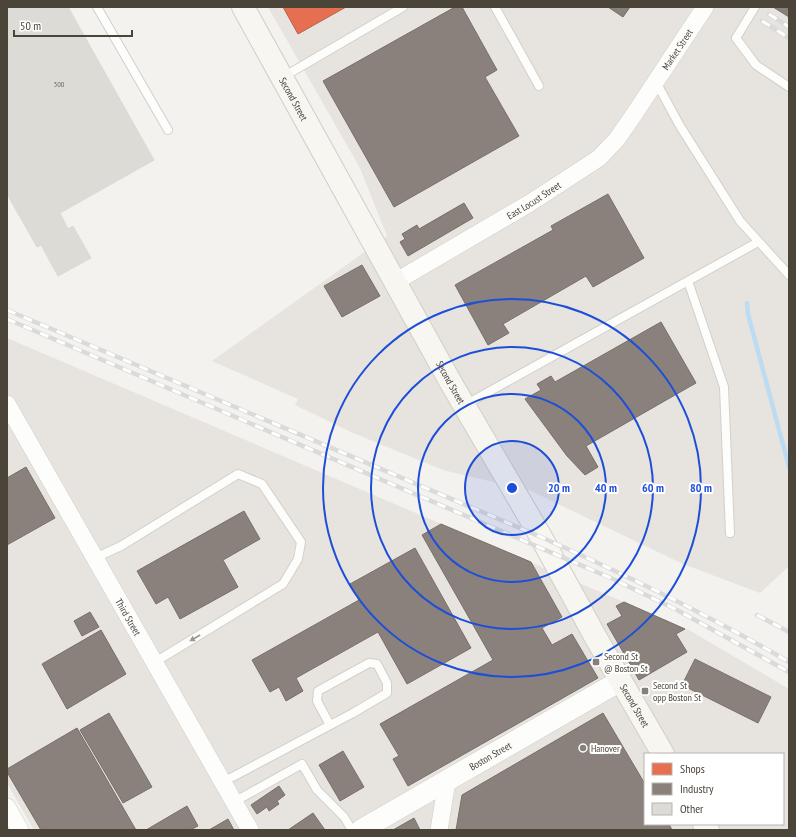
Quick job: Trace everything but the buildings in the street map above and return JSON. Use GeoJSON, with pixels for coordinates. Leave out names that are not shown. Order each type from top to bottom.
{"type":"FeatureCollection","features":[{"type":"Feature","properties":{"kind":"main road","name":"Second Street"},"geometry":{"type":"LineString","coordinates":[[243,7],[464,405],[549,551],[620,681],[662,753]]}},
{"type":"Feature","properties":{"kind":"street","name":"Market Street"},"geometry":{"type":"LineString","coordinates":[[653,86],[705,7]]}},
{"type":"Feature","properties":{"kind":"street","name":"East Locust Street"},"geometry":{"type":"LineString","coordinates":[[395,282],[530,203],[594,163],[617,139],[653,86]]}},
{"type":"Feature","properties":{"kind":"street","name":"Third Street"},"geometry":{"type":"LineString","coordinates":[[7,404],[250,830]]}},
{"type":"Feature","properties":{"kind":"street","name":"Boston Street"},"geometry":{"type":"LineString","coordinates":[[361,830],[620,681]]}},
{"type":"Feature","properties":{"kind":"street"},"geometry":{"type":"LineString","coordinates":[[439,830],[447,781]]}},
{"type":"Feature","properties":{"kind":"street"},"geometry":{"type":"LineString","coordinates":[[7,807],[20,830]]}},
{"type":"Feature","properties":{"kind":"lane"},"geometry":{"type":"LineString","coordinates":[[97,7],[168,130]]}},
{"type":"Feature","properties":{"kind":"lane"},"geometry":{"type":"LineString","coordinates":[[283,77],[403,7]]}},
{"type":"Feature","properties":{"kind":"lane"},"geometry":{"type":"LineString","coordinates":[[495,7],[539,86]]}},
{"type":"Feature","properties":{"kind":"lane"},"geometry":{"type":"LineString","coordinates":[[755,7],[736,38],[756,65],[789,87]]}},
{"type":"Feature","properties":{"kind":"lane"},"geometry":{"type":"LineString","coordinates":[[653,86],[740,221],[789,275]]}},
{"type":"Feature","properties":{"kind":"lane"},"geometry":{"type":"LineString","coordinates":[[464,405],[758,242]]}},
{"type":"Feature","properties":{"kind":"lane"},"geometry":{"type":"LineString","coordinates":[[688,281],[724,387],[730,534]]}},
{"type":"Feature","properties":{"kind":"lane"},"geometry":{"type":"LineString","coordinates":[[95,558],[121,546],[238,474],[262,484],[301,542],[298,559],[283,584],[154,662]]}},
{"type":"Feature","properties":{"kind":"lane"},"geometry":{"type":"LineString","coordinates":[[223,782],[330,725],[387,692],[387,683],[376,664],[369,663],[318,691],[317,701],[330,725]]}},
{"type":"Feature","properties":{"kind":"lane"},"geometry":{"type":"LineString","coordinates":[[234,802],[302,764],[317,790],[344,817],[352,830]]}},
{"type":"Feature","properties":{"kind":"shaded area"},"geometry":{"type":"Polygon","coordinates":[[[268,7],[789,7],[789,566],[760,593],[683,564],[531,491],[443,470],[351,432],[295,405],[298,399],[212,361],[387,236],[360,168],[268,7]]]}},
{"type":"Feature","properties":{"kind":"shaded area"},"geometry":{"type":"Polygon","coordinates":[[[7,338],[689,630],[789,689],[789,830],[34,830],[7,783],[7,338]]]}},
{"type":"Feature","properties":{"kind":"waterway"},"geometry":{"type":"LineString","coordinates":[[747,303],[748,314],[789,467]]}},
{"type":"Feature","properties":{"kind":"railway"},"geometry":{"type":"LineString","coordinates":[[769,14],[789,27]]}},
{"type":"Feature","properties":{"kind":"railway"},"geometry":{"type":"LineString","coordinates":[[762,21],[789,38]]}},
{"type":"Feature","properties":{"kind":"railway"},"geometry":{"type":"LineString","coordinates":[[7,310],[541,537],[667,596],[789,662]]}},
{"type":"Feature","properties":{"kind":"railway"},"geometry":{"type":"LineString","coordinates":[[7,319],[613,579],[677,610],[789,672]]}},
{"type":"Feature","properties":{"kind":"railway"},"geometry":{"type":"LineString","coordinates":[[757,615],[789,632]]}},
{"type":"Feature","properties":{"kind":"place","name":"Second St @ Boston St"},"geometry":{"type":"Point","coordinates":[596,662]}},
{"type":"Feature","properties":{"kind":"place","name":"Second St opp Boston St"},"geometry":{"type":"Point","coordinates":[645,691]}},
{"type":"Feature","properties":{"kind":"place","name":"Hanover"},"geometry":{"type":"Point","coordinates":[583,748]}}]}
